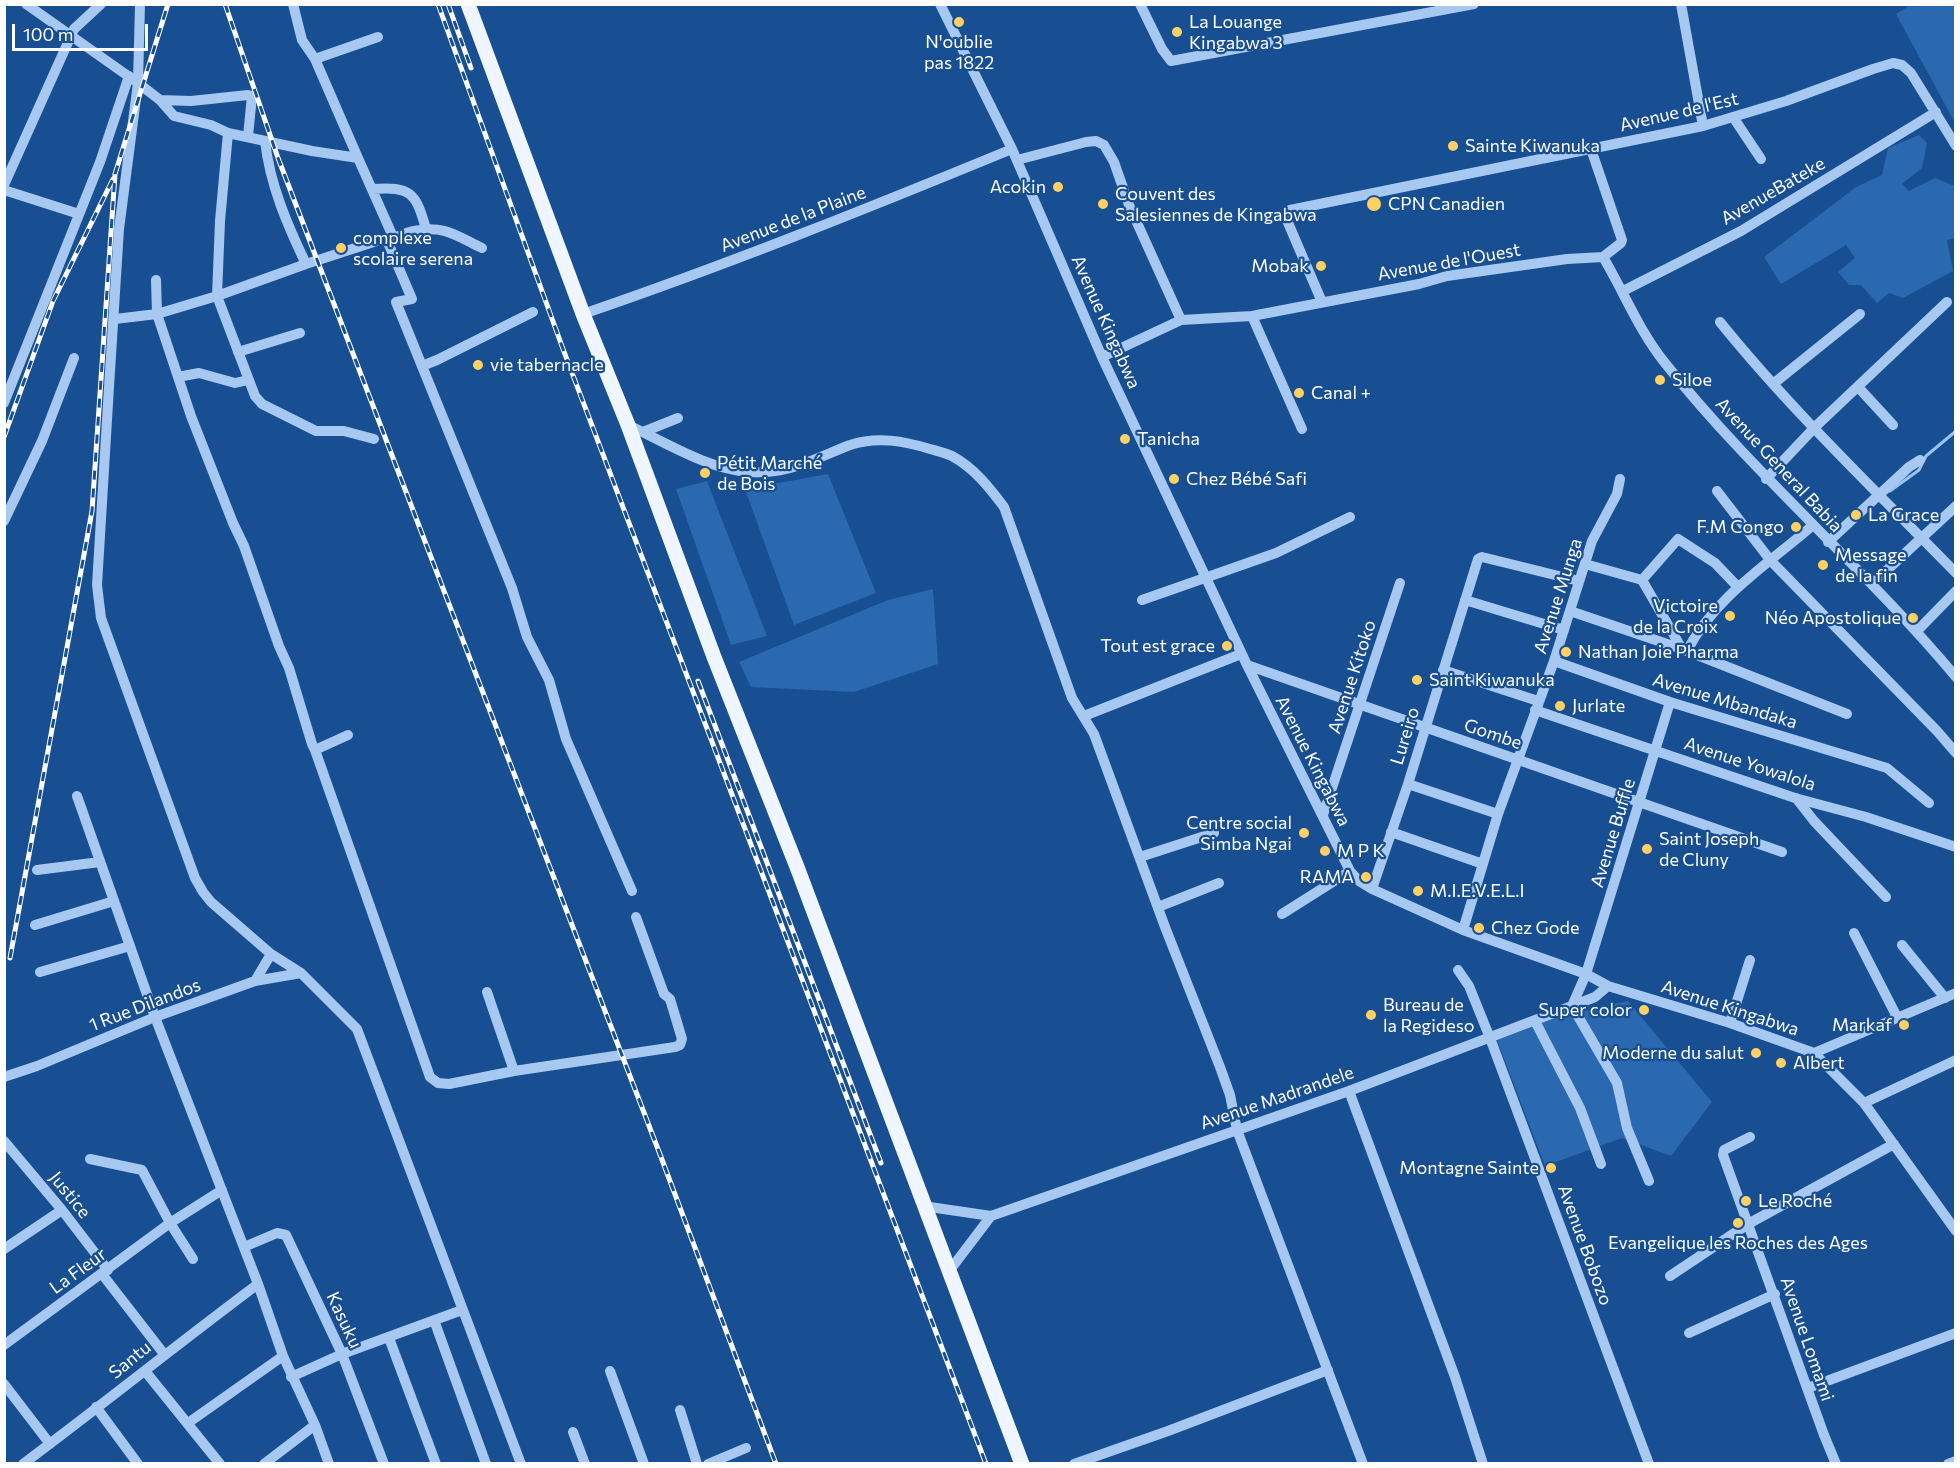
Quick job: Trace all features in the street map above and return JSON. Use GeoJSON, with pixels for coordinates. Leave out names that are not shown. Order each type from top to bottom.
{"type":"FeatureCollection","features":[{"type":"Feature","properties":{"kind":"main road"},"geometry":{"type":"LineString","coordinates":[[468,4],[1022,1464]]}},
{"type":"Feature","properties":{"kind":"street"},"geometry":{"type":"LineString","coordinates":[[26,4],[160,100],[174,116],[211,125],[228,133],[358,158]]}},
{"type":"Feature","properties":{"kind":"street"},"geometry":{"type":"LineString","coordinates":[[4,185],[71,36],[82,20],[101,4]]}},
{"type":"Feature","properties":{"kind":"street"},"geometry":{"type":"LineString","coordinates":[[140,4],[119,229],[98,585],[101,618],[202,892],[271,954],[301,973],[357,1029],[521,1464]]}},
{"type":"Feature","properties":{"kind":"street"},"geometry":{"type":"LineString","coordinates":[[293,4],[302,39],[315,59],[372,189],[412,299],[396,302],[512,588],[527,637],[549,680],[566,740],[632,891]]}},
{"type":"Feature","properties":{"kind":"street","name":"Avenue Kingabwa"},"geometry":{"type":"LineString","coordinates":[[940,4],[1012,149],[1102,357],[1205,578],[1350,871],[1371,889],[1463,930],[1586,974],[1608,986],[1730,1023],[1814,1053],[1864,1103],[1956,1232]]}},
{"type":"Feature","properties":{"kind":"street"},"geometry":{"type":"LineString","coordinates":[[1140,4],[1162,49],[1171,61],[1412,10],[1474,4]]}},
{"type":"Feature","properties":{"kind":"street"},"geometry":{"type":"LineString","coordinates":[[1681,4],[1703,126]]}},
{"type":"Feature","properties":{"kind":"street"},"geometry":{"type":"LineString","coordinates":[[315,59],[378,37]]}},
{"type":"Feature","properties":{"kind":"street","name":"Avenue de l'Est"},"geometry":{"type":"LineString","coordinates":[[1322,302],[1286,218],[1286,213],[1290,210],[1703,126],[1786,101],[1893,63],[1902,65],[1911,73],[1956,146]]}},
{"type":"Feature","properties":{"kind":"street"},"geometry":{"type":"LineString","coordinates":[[4,403],[133,80]]}},
{"type":"Feature","properties":{"kind":"street"},"geometry":{"type":"LineString","coordinates":[[160,100],[191,101],[252,96],[248,136]]}},
{"type":"Feature","properties":{"kind":"street","name":"AvenueBateke"},"geometry":{"type":"LineString","coordinates":[[1623,291],[1741,231],[1936,112]]}},
{"type":"Feature","properties":{"kind":"street"},"geometry":{"type":"LineString","coordinates":[[1733,117],[1761,159]]}},
{"type":"Feature","properties":{"kind":"street"},"geometry":{"type":"LineString","coordinates":[[228,133],[220,221],[217,296],[255,396],[262,404],[316,431],[344,431],[374,439]]}},
{"type":"Feature","properties":{"kind":"street"},"geometry":{"type":"LineString","coordinates":[[265,141],[267,162],[278,202],[306,264]]}},
{"type":"Feature","properties":{"kind":"street"},"geometry":{"type":"LineString","coordinates":[[1017,160],[1096,141],[1104,145],[1114,162],[1129,205],[1180,320]]}},
{"type":"Feature","properties":{"kind":"street","name":"Avenue de la Plaine"},"geometry":{"type":"LineString","coordinates":[[584,314],[782,243],[1012,149]]}},
{"type":"Feature","properties":{"kind":"street"},"geometry":{"type":"LineString","coordinates":[[1591,149],[1622,240],[1602,257]]}},
{"type":"Feature","properties":{"kind":"street"},"geometry":{"type":"LineString","coordinates":[[372,189],[402,190],[412,196],[419,204],[426,229]]}},
{"type":"Feature","properties":{"kind":"street"},"geometry":{"type":"LineString","coordinates":[[4,190],[79,214]]}},
{"type":"Feature","properties":{"kind":"street"},"geometry":{"type":"LineString","coordinates":[[115,319],[157,314],[409,232],[444,229],[482,248]]}},
{"type":"Feature","properties":{"kind":"street","name":"Avenue General Babia"},"geometry":{"type":"LineString","coordinates":[[1602,257],[1623,291],[1641,328],[1664,362],[1766,478],[1917,631],[1956,677]]}},
{"type":"Feature","properties":{"kind":"street","name":"Avenue de l'Ouest"},"geometry":{"type":"LineString","coordinates":[[1102,357],[1180,320],[1252,316],[1419,284],[1447,276],[1567,259],[1602,257]]}},
{"type":"Feature","properties":{"kind":"street"},"geometry":{"type":"LineString","coordinates":[[156,280],[157,314],[191,416],[244,546],[289,668],[315,750],[430,1077],[438,1083],[448,1084],[514,1071],[681,1045],[682,1039],[670,999],[664,994],[636,917]]}},
{"type":"Feature","properties":{"kind":"street"},"geometry":{"type":"LineString","coordinates":[[1766,478],[1947,302]]}},
{"type":"Feature","properties":{"kind":"street"},"geometry":{"type":"LineString","coordinates":[[422,366],[533,312]]}},
{"type":"Feature","properties":{"kind":"street"},"geometry":{"type":"LineString","coordinates":[[1773,384],[1860,314]]}},
{"type":"Feature","properties":{"kind":"street"},"geometry":{"type":"LineString","coordinates":[[1252,316],[1302,429]]}},
{"type":"Feature","properties":{"kind":"street"},"geometry":{"type":"LineString","coordinates":[[1720,322],[1773,384],[1956,573]]}},
{"type":"Feature","properties":{"kind":"street"},"geometry":{"type":"LineString","coordinates":[[238,352],[300,333]]}},
{"type":"Feature","properties":{"kind":"street"},"geometry":{"type":"LineString","coordinates":[[4,521],[8,503],[42,441],[74,358]]}},
{"type":"Feature","properties":{"kind":"street"},"geometry":{"type":"LineString","coordinates":[[178,377],[199,373],[235,383],[248,380]]}},
{"type":"Feature","properties":{"kind":"street"},"geometry":{"type":"LineString","coordinates":[[1858,387],[1893,425]]}},
{"type":"Feature","properties":{"kind":"street"},"geometry":{"type":"LineString","coordinates":[[643,432],[678,418]]}},
{"type":"Feature","properties":{"kind":"street"},"geometry":{"type":"LineString","coordinates":[[628,425],[719,467],[751,472],[789,470],[853,444],[872,440],[894,440],[951,455],[986,483],[1004,507],[1072,698],[1098,745],[1220,1067],[1230,1095],[1237,1130],[1363,1464]]}},
{"type":"Feature","properties":{"kind":"street"},"geometry":{"type":"LineString","coordinates":[[1828,542],[1920,460]]}},
{"type":"Feature","properties":{"kind":"street","name":"Avenue Munga"},"geometry":{"type":"LineString","coordinates":[[1463,930],[1498,814],[1554,661],[1592,541],[1617,494],[1620,479]]}},
{"type":"Feature","properties":{"kind":"street"},"geometry":{"type":"LineString","coordinates":[[1717,491],[1772,561],[1956,753]]}},
{"type":"Feature","properties":{"kind":"street"},"geometry":{"type":"LineString","coordinates":[[1872,584],[1956,506]]}},
{"type":"Feature","properties":{"kind":"street"},"geometry":{"type":"LineString","coordinates":[[1142,600],[1276,553],[1350,517]]}},
{"type":"Feature","properties":{"kind":"street"},"geometry":{"type":"LineString","coordinates":[[1684,650],[1738,587],[1812,526]]}},
{"type":"Feature","properties":{"kind":"street"},"geometry":{"type":"LineString","coordinates":[[1642,580],[1678,538],[1715,563],[1738,587]]}},
{"type":"Feature","properties":{"kind":"street","name":"Lureiro"},"geometry":{"type":"LineString","coordinates":[[1371,889],[1408,783],[1478,559],[1482,558],[1579,581]]}},
{"type":"Feature","properties":{"kind":"street"},"geometry":{"type":"LineString","coordinates":[[1585,564],[1642,580],[1684,650]]}},
{"type":"Feature","properties":{"kind":"street","name":"Avenue Kitoko"},"geometry":{"type":"LineString","coordinates":[[1323,815],[1400,583]]}},
{"type":"Feature","properties":{"kind":"street"},"geometry":{"type":"LineString","coordinates":[[1917,631],[1956,591]]}},
{"type":"Feature","properties":{"kind":"street"},"geometry":{"type":"LineString","coordinates":[[1465,600],[1564,630]]}},
{"type":"Feature","properties":{"kind":"street"},"geometry":{"type":"LineString","coordinates":[[1570,611],[1684,650],[1847,714]]}},
{"type":"Feature","properties":{"kind":"street"},"geometry":{"type":"LineString","coordinates":[[1084,716],[1242,654]]}},
{"type":"Feature","properties":{"kind":"street","name":"Avenue Mbandaka"},"geometry":{"type":"LineString","coordinates":[[1554,661],[1671,702],[1887,768],[1929,803]]}},
{"type":"Feature","properties":{"kind":"street","name":"Gombe"},"geometry":{"type":"LineString","coordinates":[[1247,665],[1782,852]]}},
{"type":"Feature","properties":{"kind":"street","name":"Avenue Yowalola"},"geometry":{"type":"LineString","coordinates":[[1443,670],[1656,750],[1795,798],[1956,847]]}},
{"type":"Feature","properties":{"kind":"street","name":"Avenue Buffle"},"geometry":{"type":"LineString","coordinates":[[1572,1006],[1586,974],[1671,702]]}},
{"type":"Feature","properties":{"kind":"street"},"geometry":{"type":"LineString","coordinates":[[315,750],[348,735]]}},
{"type":"Feature","properties":{"kind":"street"},"geometry":{"type":"LineString","coordinates":[[1408,783],[1498,814]]}},
{"type":"Feature","properties":{"kind":"street"},"geometry":{"type":"LineString","coordinates":[[77,796],[155,1017],[258,1284],[291,1377],[315,1425],[329,1464]]}},
{"type":"Feature","properties":{"kind":"street"},"geometry":{"type":"LineString","coordinates":[[1795,798],[1886,897]]}},
{"type":"Feature","properties":{"kind":"street"},"geometry":{"type":"LineString","coordinates":[[1391,832],[1483,864]]}},
{"type":"Feature","properties":{"kind":"street"},"geometry":{"type":"LineString","coordinates":[[1140,857],[1214,833]]}},
{"type":"Feature","properties":{"kind":"street"},"geometry":{"type":"LineString","coordinates":[[37,870],[100,862]]}},
{"type":"Feature","properties":{"kind":"street"},"geometry":{"type":"LineString","coordinates":[[1282,914],[1350,871]]}},
{"type":"Feature","properties":{"kind":"street"},"geometry":{"type":"LineString","coordinates":[[1158,907],[1219,883]]}},
{"type":"Feature","properties":{"kind":"street"},"geometry":{"type":"LineString","coordinates":[[35,925],[114,901]]}},
{"type":"Feature","properties":{"kind":"street"},"geometry":{"type":"LineString","coordinates":[[1854,933],[1897,1017]]}},
{"type":"Feature","properties":{"kind":"street"},"geometry":{"type":"LineString","coordinates":[[1814,1053],[1950,996],[1902,945]]}},
{"type":"Feature","properties":{"kind":"street"},"geometry":{"type":"LineString","coordinates":[[40,972],[130,946]]}},
{"type":"Feature","properties":{"kind":"street"},"geometry":{"type":"LineString","coordinates":[[255,981],[271,954]]}},
{"type":"Feature","properties":{"kind":"street"},"geometry":{"type":"LineString","coordinates":[[1730,1023],[1750,960]]}},
{"type":"Feature","properties":{"kind":"street","name":"Avenue Bobozo"},"geometry":{"type":"LineString","coordinates":[[1458,970],[1469,986],[1490,1038],[1649,1464]]}},
{"type":"Feature","properties":{"kind":"street","name":"1 Rue Dilandos"},"geometry":{"type":"LineString","coordinates":[[4,1077],[155,1017],[255,981],[301,973]]}},
{"type":"Feature","properties":{"kind":"street","name":"Avenue Madrandele"},"geometry":{"type":"LineString","coordinates":[[991,1216],[1349,1091],[1595,997],[1608,986]]}},
{"type":"Feature","properties":{"kind":"street"},"geometry":{"type":"LineString","coordinates":[[487,992],[514,1071]]}},
{"type":"Feature","properties":{"kind":"street"},"geometry":{"type":"LineString","coordinates":[[1572,1006],[1617,1083],[1627,1128],[1649,1181]]}},
{"type":"Feature","properties":{"kind":"street"},"geometry":{"type":"LineString","coordinates":[[1535,1021],[1580,1108],[1601,1164]]}},
{"type":"Feature","properties":{"kind":"street"},"geometry":{"type":"LineString","coordinates":[[1864,1103],[1956,1060]]}},
{"type":"Feature","properties":{"kind":"street"},"geometry":{"type":"LineString","coordinates":[[1349,1091],[1455,1377],[1483,1464]]}},
{"type":"Feature","properties":{"kind":"street","name":"Avenue Lomami"},"geometry":{"type":"LineString","coordinates":[[1750,1137],[1729,1146],[1724,1150],[1723,1155],[1836,1464]]}},
{"type":"Feature","properties":{"kind":"street","name":"Justice"},"geometry":{"type":"LineString","coordinates":[[4,1141],[62,1210],[164,1354]]}},
{"type":"Feature","properties":{"kind":"street"},"geometry":{"type":"LineString","coordinates":[[1670,1276],[1748,1224],[1894,1144]]}},
{"type":"Feature","properties":{"kind":"street"},"geometry":{"type":"LineString","coordinates":[[90,1159],[142,1170],[193,1259]]}},
{"type":"Feature","properties":{"kind":"street","name":"La Fleur"},"geometry":{"type":"LineString","coordinates":[[4,1345],[170,1222],[222,1190]]}},
{"type":"Feature","properties":{"kind":"street"},"geometry":{"type":"LineString","coordinates":[[924,1206],[991,1216],[950,1270]]}},
{"type":"Feature","properties":{"kind":"street"},"geometry":{"type":"LineString","coordinates":[[4,1250],[62,1210]]}},
{"type":"Feature","properties":{"kind":"street","name":"Kasuku"},"geometry":{"type":"LineString","coordinates":[[244,1247],[277,1233],[286,1235],[342,1354],[384,1464]]}},
{"type":"Feature","properties":{"kind":"street","name":"Santu"},"geometry":{"type":"LineString","coordinates":[[23,1464],[258,1284]]}},
{"type":"Feature","properties":{"kind":"street"},"geometry":{"type":"LineString","coordinates":[[1689,1333],[1775,1294]]}},
{"type":"Feature","properties":{"kind":"street"},"geometry":{"type":"LineString","coordinates":[[291,1377],[342,1354],[462,1310]]}},
{"type":"Feature","properties":{"kind":"street"},"geometry":{"type":"LineString","coordinates":[[434,1320],[486,1464]]}},
{"type":"Feature","properties":{"kind":"street"},"geometry":{"type":"LineString","coordinates":[[1808,1388],[1956,1333]]}},
{"type":"Feature","properties":{"kind":"street"},"geometry":{"type":"LineString","coordinates":[[389,1338],[436,1464]]}},
{"type":"Feature","properties":{"kind":"street"},"geometry":{"type":"LineString","coordinates":[[188,1423],[283,1356]]}},
{"type":"Feature","properties":{"kind":"street"},"geometry":{"type":"LineString","coordinates":[[1074,1464],[1328,1370]]}},
{"type":"Feature","properties":{"kind":"street"},"geometry":{"type":"LineString","coordinates":[[145,1371],[220,1464]]}},
{"type":"Feature","properties":{"kind":"street"},"geometry":{"type":"LineString","coordinates":[[610,1371],[644,1464]]}},
{"type":"Feature","properties":{"kind":"street"},"geometry":{"type":"LineString","coordinates":[[4,1384],[50,1444]]}},
{"type":"Feature","properties":{"kind":"street"},"geometry":{"type":"LineString","coordinates":[[96,1407],[138,1464]]}},
{"type":"Feature","properties":{"kind":"street"},"geometry":{"type":"LineString","coordinates":[[680,1410],[697,1464]]}},
{"type":"Feature","properties":{"kind":"street"},"geometry":{"type":"LineString","coordinates":[[264,1464],[315,1425]]}},
{"type":"Feature","properties":{"kind":"street"},"geometry":{"type":"LineString","coordinates":[[573,1432],[585,1464]]}},
{"type":"Feature","properties":{"kind":"street"},"geometry":{"type":"LineString","coordinates":[[708,1464],[746,1448]]}},
{"type":"Feature","properties":{"kind":"street"},"geometry":{"type":"LineString","coordinates":[[1948,1464],[1956,1461]]}},
{"type":"Feature","properties":{"kind":"shaded area"},"geometry":{"type":"Polygon","coordinates":[[[1912,4],[1955,5],[1955,123],[1896,14],[1912,4]]]}},
{"type":"Feature","properties":{"kind":"shaded area"},"geometry":{"type":"Polygon","coordinates":[[[1919,135],[1927,143],[1922,168],[1902,184],[1909,191],[1935,178],[1955,186],[1955,238],[1947,240],[1953,271],[1903,298],[1889,293],[1877,303],[1861,285],[1849,285],[1838,272],[1855,258],[1846,245],[1781,284],[1764,257],[1856,187],[1882,175],[1888,148],[1919,135]]]}},
{"type":"Feature","properties":{"kind":"shaded area"},"geometry":{"type":"Polygon","coordinates":[[[828,474],[876,593],[794,625],[745,489],[828,474]]]}},
{"type":"Feature","properties":{"kind":"shaded area"},"geometry":{"type":"Polygon","coordinates":[[[707,481],[767,636],[731,645],[676,489],[707,481]]]}},
{"type":"Feature","properties":{"kind":"shaded area"},"geometry":{"type":"Polygon","coordinates":[[[933,589],[938,664],[854,692],[751,687],[739,662],[888,600],[933,589]]]}},
{"type":"Feature","properties":{"kind":"shaded area"},"geometry":{"type":"Polygon","coordinates":[[[1628,1001],[1712,1102],[1671,1156],[1622,1138],[1545,1166],[1497,1040],[1562,1015],[1628,1001]]]}},
{"type":"Feature","properties":{"kind":"waterway"},"geometry":{"type":"LineString","coordinates":[[1890,491],[1919,470],[1926,456],[1956,431]]}},
{"type":"Feature","properties":{"kind":"railway"},"geometry":{"type":"LineString","coordinates":[[10,958],[92,511],[115,174],[168,4]]}},
{"type":"Feature","properties":{"kind":"railway"},"geometry":{"type":"LineString","coordinates":[[225,4],[278,158],[661,1157],[776,1464]]}},
{"type":"Feature","properties":{"kind":"railway"},"geometry":{"type":"LineString","coordinates":[[438,4],[563,349],[986,1464]]}},
{"type":"Feature","properties":{"kind":"railway"},"geometry":{"type":"LineString","coordinates":[[448,4],[471,68]]}},
{"type":"Feature","properties":{"kind":"railway"},"geometry":{"type":"LineString","coordinates":[[4,437],[53,301],[113,179]]}},
{"type":"Feature","properties":{"kind":"railway"},"geometry":{"type":"LineString","coordinates":[[698,681],[881,1163]]}},
{"type":"Feature","properties":{"kind":"place","name":"N'oublie pas 1822"},"geometry":{"type":"Point","coordinates":[959,22]}},
{"type":"Feature","properties":{"kind":"place","name":"La Louange Kingabwa 3"},"geometry":{"type":"Point","coordinates":[1177,32]}},
{"type":"Feature","properties":{"kind":"place","name":"Sainte Kiwanuka"},"geometry":{"type":"Point","coordinates":[1453,146]}},
{"type":"Feature","properties":{"kind":"place","name":"Acokin"},"geometry":{"type":"Point","coordinates":[1058,187]}},
{"type":"Feature","properties":{"kind":"place","name":"Couvent des Salesiennes de Kingabwa"},"geometry":{"type":"Point","coordinates":[1103,204]}},
{"type":"Feature","properties":{"kind":"place","name":"CPN Canadien"},"geometry":{"type":"Point","coordinates":[1374,204]}},
{"type":"Feature","properties":{"kind":"place","name":"complexe scolaire serena"},"geometry":{"type":"Point","coordinates":[341,248]}},
{"type":"Feature","properties":{"kind":"place","name":"Mobak"},"geometry":{"type":"Point","coordinates":[1321,266]}},
{"type":"Feature","properties":{"kind":"place","name":"vie tabernacle"},"geometry":{"type":"Point","coordinates":[478,365]}},
{"type":"Feature","properties":{"kind":"place","name":"Siloe"},"geometry":{"type":"Point","coordinates":[1660,380]}},
{"type":"Feature","properties":{"kind":"place","name":"Canal +"},"geometry":{"type":"Point","coordinates":[1299,393]}},
{"type":"Feature","properties":{"kind":"place","name":"Tanicha"},"geometry":{"type":"Point","coordinates":[1125,439]}},
{"type":"Feature","properties":{"kind":"place","name":"Pétit Marché de Bois"},"geometry":{"type":"Point","coordinates":[705,473]}},
{"type":"Feature","properties":{"kind":"place","name":"Chez Bébé Safi"},"geometry":{"type":"Point","coordinates":[1174,479]}},
{"type":"Feature","properties":{"kind":"place","name":"La Grace"},"geometry":{"type":"Point","coordinates":[1856,515]}},
{"type":"Feature","properties":{"kind":"place","name":"F.M Congo"},"geometry":{"type":"Point","coordinates":[1796,527]}},
{"type":"Feature","properties":{"kind":"place","name":"Message de la fin"},"geometry":{"type":"Point","coordinates":[1823,565]}},
{"type":"Feature","properties":{"kind":"place","name":"Victoire de la Croix"},"geometry":{"type":"Point","coordinates":[1730,616]}},
{"type":"Feature","properties":{"kind":"place","name":"Néo Apostolique"},"geometry":{"type":"Point","coordinates":[1913,618]}},
{"type":"Feature","properties":{"kind":"place","name":"Tout est grace"},"geometry":{"type":"Point","coordinates":[1227,646]}},
{"type":"Feature","properties":{"kind":"place","name":"Nathan Joie Pharma"},"geometry":{"type":"Point","coordinates":[1566,652]}},
{"type":"Feature","properties":{"kind":"place","name":"Saint Kiwanuka"},"geometry":{"type":"Point","coordinates":[1417,680]}},
{"type":"Feature","properties":{"kind":"place","name":"Jurlate"},"geometry":{"type":"Point","coordinates":[1560,706]}},
{"type":"Feature","properties":{"kind":"place","name":"Centre social Simba Ngai"},"geometry":{"type":"Point","coordinates":[1304,833]}},
{"type":"Feature","properties":{"kind":"place","name":"Saint Joseph de Cluny"},"geometry":{"type":"Point","coordinates":[1647,849]}},
{"type":"Feature","properties":{"kind":"place","name":"M P K"},"geometry":{"type":"Point","coordinates":[1325,851]}},
{"type":"Feature","properties":{"kind":"place","name":"RAMA"},"geometry":{"type":"Point","coordinates":[1366,877]}},
{"type":"Feature","properties":{"kind":"place","name":"M.I.E.V.E.L.I"},"geometry":{"type":"Point","coordinates":[1418,891]}},
{"type":"Feature","properties":{"kind":"place","name":"Chez Gode"},"geometry":{"type":"Point","coordinates":[1479,928]}},
{"type":"Feature","properties":{"kind":"place","name":"Super color"},"geometry":{"type":"Point","coordinates":[1644,1010]}},
{"type":"Feature","properties":{"kind":"place","name":"Bureau de la Regideso"},"geometry":{"type":"Point","coordinates":[1371,1015]}},
{"type":"Feature","properties":{"kind":"place","name":"Markaf"},"geometry":{"type":"Point","coordinates":[1904,1025]}},
{"type":"Feature","properties":{"kind":"place","name":"Moderne du salut"},"geometry":{"type":"Point","coordinates":[1756,1053]}},
{"type":"Feature","properties":{"kind":"place","name":"Albert"},"geometry":{"type":"Point","coordinates":[1781,1063]}},
{"type":"Feature","properties":{"kind":"place","name":"Montagne Sainte"},"geometry":{"type":"Point","coordinates":[1551,1168]}},
{"type":"Feature","properties":{"kind":"place","name":"Le Roché"},"geometry":{"type":"Point","coordinates":[1746,1201]}},
{"type":"Feature","properties":{"kind":"place","name":"Evangelique les Roches des Ages"},"geometry":{"type":"Point","coordinates":[1738,1223]}}]}
